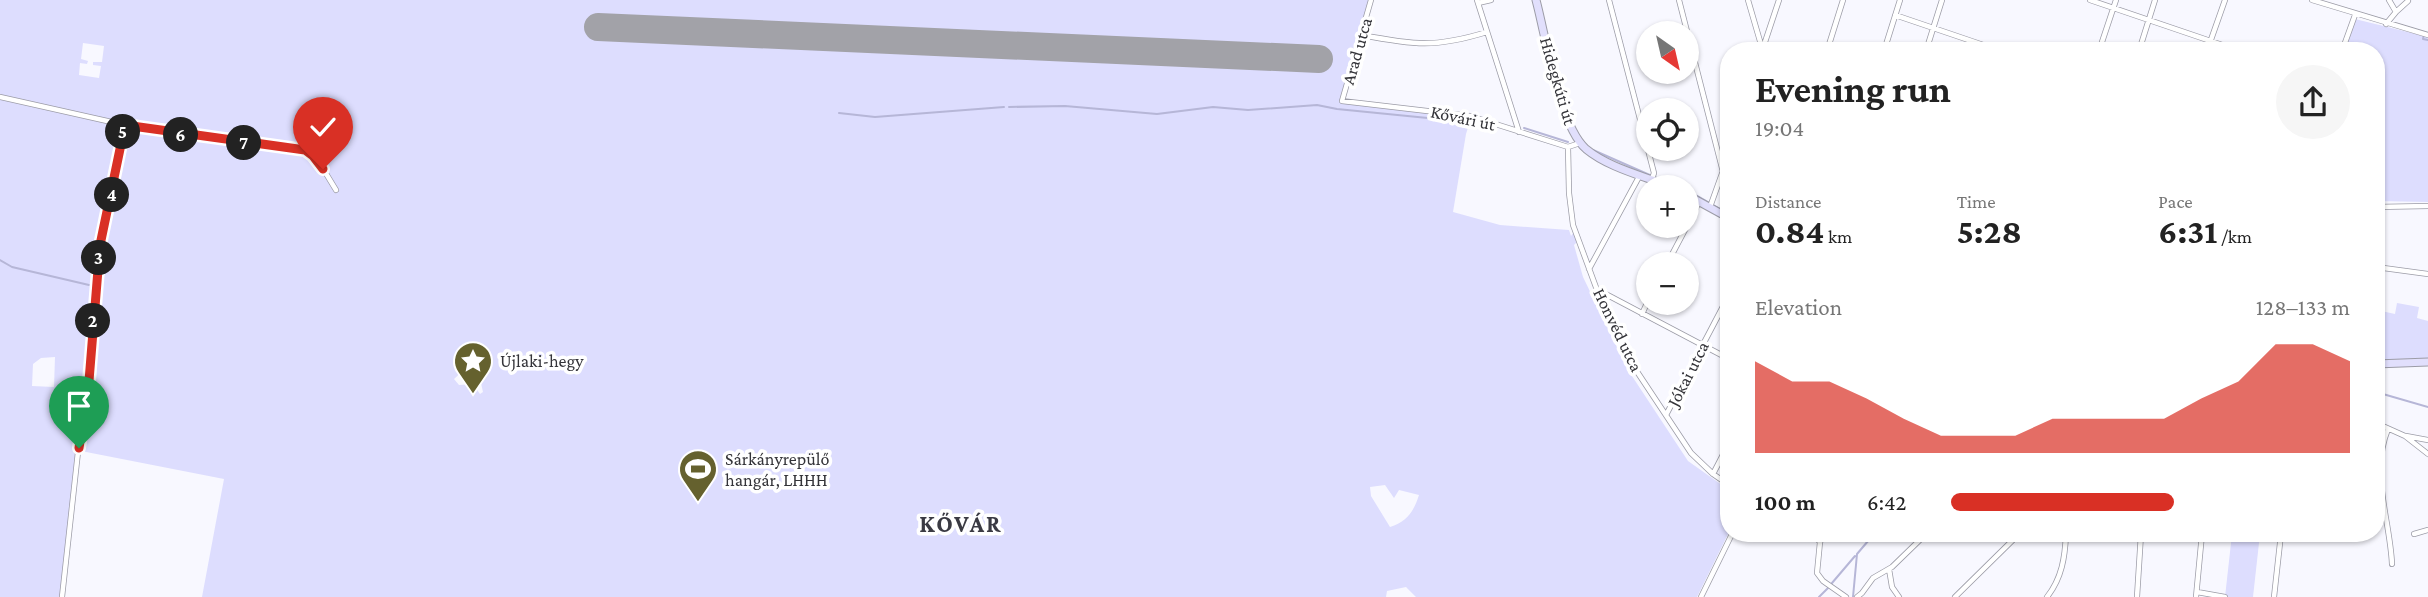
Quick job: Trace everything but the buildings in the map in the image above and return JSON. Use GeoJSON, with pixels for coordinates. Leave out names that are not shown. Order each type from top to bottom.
{"type":"FeatureCollection","features":[{"type":"Feature","properties":{"kind":"main road","name":"Hidegkúti út"},"geometry":{"type":"LineString","coordinates":[[1536,0],[1569,124],[1580,143],[1603,159],[1643,175]]}},
{"type":"Feature","properties":{"kind":"main road"},"geometry":{"type":"LineString","coordinates":[[1699,201],[1720,212]]}},
{"type":"Feature","properties":{"kind":"main road"},"geometry":{"type":"LineString","coordinates":[[2385,364],[2428,362]]}},
{"type":"Feature","properties":{"kind":"street","name":"Arad utca"},"geometry":{"type":"LineString","coordinates":[[1342,101],[1371,0]]}},
{"type":"Feature","properties":{"kind":"street"},"geometry":{"type":"LineString","coordinates":[[1491,0],[1478,2],[1519,132]]}},
{"type":"Feature","properties":{"kind":"street"},"geometry":{"type":"LineString","coordinates":[[1609,0],[1652,175]]}},
{"type":"Feature","properties":{"kind":"street"},"geometry":{"type":"LineString","coordinates":[[1678,0],[1720,161]]}},
{"type":"Feature","properties":{"kind":"street"},"geometry":{"type":"LineString","coordinates":[[1748,0],[1761,42]]}},
{"type":"Feature","properties":{"kind":"street"},"geometry":{"type":"LineString","coordinates":[[1766,42],[1779,0]]}},
{"type":"Feature","properties":{"kind":"street"},"geometry":{"type":"LineString","coordinates":[[1830,42],[1843,0]]}},
{"type":"Feature","properties":{"kind":"street"},"geometry":{"type":"LineString","coordinates":[[1887,42],[1900,0]]}},
{"type":"Feature","properties":{"kind":"street"},"geometry":{"type":"LineString","coordinates":[[1929,42],[1942,0]]}},
{"type":"Feature","properties":{"kind":"street"},"geometry":{"type":"LineString","coordinates":[[2090,0],[2213,42]]}},
{"type":"Feature","properties":{"kind":"street"},"geometry":{"type":"LineString","coordinates":[[2102,42],[2116,0]]}},
{"type":"Feature","properties":{"kind":"street"},"geometry":{"type":"LineString","coordinates":[[2142,42],[2155,0]]}},
{"type":"Feature","properties":{"kind":"street"},"geometry":{"type":"LineString","coordinates":[[2210,41],[2225,0]]}},
{"type":"Feature","properties":{"kind":"street"},"geometry":{"type":"LineString","coordinates":[[2312,0],[2428,36]]}},
{"type":"Feature","properties":{"kind":"street"},"geometry":{"type":"LineString","coordinates":[[2389,0],[2396,12]]}},
{"type":"Feature","properties":{"kind":"street"},"geometry":{"type":"LineString","coordinates":[[2386,24],[2408,1]]}},
{"type":"Feature","properties":{"kind":"street"},"geometry":{"type":"LineString","coordinates":[[1895,15],[1975,42]]}},
{"type":"Feature","properties":{"kind":"street"},"geometry":{"type":"LineString","coordinates":[[2345,42],[2355,15]]}},
{"type":"Feature","properties":{"kind":"street"},"geometry":{"type":"LineString","coordinates":[[1362,35],[1412,44],[1436,44],[1487,32]]}},
{"type":"Feature","properties":{"kind":"street"},"geometry":{"type":"LineString","coordinates":[[0,97],[125,125],[305,150],[319,162],[336,190]]}},
{"type":"Feature","properties":{"kind":"street","name":"Kővári út"},"geometry":{"type":"LineString","coordinates":[[1342,101],[1469,116],[1568,147]]}},
{"type":"Feature","properties":{"kind":"street"},"geometry":{"type":"LineString","coordinates":[[62,597],[78,452],[89,381],[100,245],[125,125]]}},
{"type":"Feature","properties":{"kind":"street"},"geometry":{"type":"LineString","coordinates":[[1568,147],[1580,143]]}},
{"type":"Feature","properties":{"kind":"street","name":"Honvéd utca"},"geometry":{"type":"LineString","coordinates":[[1568,147],[1572,216],[1597,290],[1632,365],[1691,453],[1720,479]]}},
{"type":"Feature","properties":{"kind":"street"},"geometry":{"type":"LineString","coordinates":[[1589,270],[1640,174]]}},
{"type":"Feature","properties":{"kind":"street"},"geometry":{"type":"LineString","coordinates":[[1711,205],[1720,180]]}},
{"type":"Feature","properties":{"kind":"street"},"geometry":{"type":"LineString","coordinates":[[2385,207],[2428,206]]}},
{"type":"Feature","properties":{"kind":"street"},"geometry":{"type":"LineString","coordinates":[[2385,268],[2428,274]]}},
{"type":"Feature","properties":{"kind":"street"},"geometry":{"type":"LineString","coordinates":[[1597,290],[1636,311]]}},
{"type":"Feature","properties":{"kind":"street","name":"Jókai utca"},"geometry":{"type":"LineString","coordinates":[[1666,415],[1720,312]]}},
{"type":"Feature","properties":{"kind":"street"},"geometry":{"type":"LineString","coordinates":[[1644,315],[1720,355]]}},
{"type":"Feature","properties":{"kind":"street"},"geometry":{"type":"LineString","coordinates":[[2385,428],[2405,436],[2428,440]]}},
{"type":"Feature","properties":{"kind":"street"},"geometry":{"type":"LineString","coordinates":[[2385,438],[2388,429]]}},
{"type":"Feature","properties":{"kind":"street"},"geometry":{"type":"LineString","coordinates":[[2405,436],[2428,454]]}},
{"type":"Feature","properties":{"kind":"street"},"geometry":{"type":"LineString","coordinates":[[1713,474],[1720,460]]}},
{"type":"Feature","properties":{"kind":"street"},"geometry":{"type":"LineString","coordinates":[[2385,517],[2392,564]]}},
{"type":"Feature","properties":{"kind":"street"},"geometry":{"type":"LineString","coordinates":[[2414,534],[2428,530]]}},
{"type":"Feature","properties":{"kind":"street"},"geometry":{"type":"LineString","coordinates":[[1701,597],[1728,542]]}},
{"type":"Feature","properties":{"kind":"street"},"geometry":{"type":"LineString","coordinates":[[1820,542],[1815,568],[1819,577],[1846,597]]}},
{"type":"Feature","properties":{"kind":"street"},"geometry":{"type":"LineString","coordinates":[[1857,597],[1863,595],[1867,584],[1873,578],[1889,569],[1918,542]]}},
{"type":"Feature","properties":{"kind":"street"},"geometry":{"type":"LineString","coordinates":[[1955,597],[2011,542]]}},
{"type":"Feature","properties":{"kind":"street"},"geometry":{"type":"LineString","coordinates":[[2047,597],[2056,584],[2062,566],[2065,542]]}},
{"type":"Feature","properties":{"kind":"street"},"geometry":{"type":"LineString","coordinates":[[2137,597],[2140,542]]}},
{"type":"Feature","properties":{"kind":"street"},"geometry":{"type":"LineString","coordinates":[[2201,542],[2196,595],[2225,597]]}},
{"type":"Feature","properties":{"kind":"street"},"geometry":{"type":"LineString","coordinates":[[2274,597],[2279,542]]}},
{"type":"Feature","properties":{"kind":"street"},"geometry":{"type":"LineString","coordinates":[[1889,569],[1892,587],[1899,597]]}},
{"type":"Feature","properties":{"kind":"shaded area"},"geometry":{"type":"Polygon","coordinates":[[[0,0],[1369,0],[1340,102],[1471,118],[1453,212],[1500,225],[1569,230],[1571,236],[1574,232],[1578,241],[1574,245],[1583,277],[1628,370],[1688,461],[1720,484],[1720,542],[1724,542],[1697,597],[1416,597],[1406,587],[1387,591],[1386,597],[202,597],[224,479],[76,450],[60,597],[0,597],[0,0]],[[83,43],[81,59],[88,61],[87,64],[80,63],[79,75],[99,78],[101,66],[93,65],[93,62],[102,62],[104,46],[83,43]],[[464,356],[456,363],[466,368],[454,379],[459,385],[473,384],[480,394],[483,392],[480,379],[488,374],[480,360],[464,356]],[[55,357],[41,358],[33,364],[32,386],[54,387],[55,357]],[[1385,485],[1370,487],[1371,496],[1390,527],[1409,515],[1419,495],[1399,490],[1394,498],[1385,485]]]}},
{"type":"Feature","properties":{"kind":"shaded area"},"geometry":{"type":"Polygon","coordinates":[[[2355,19],[2428,37],[2428,202],[2385,201],[2385,42],[2347,42],[2355,19]]]}},
{"type":"Feature","properties":{"kind":"shaded area"},"geometry":{"type":"Polygon","coordinates":[[[2397,303],[2419,307],[2417,318],[2428,321],[2428,358],[2385,361],[2385,312],[2395,314],[2397,303]]]}},
{"type":"Feature","properties":{"kind":"shaded area"},"geometry":{"type":"Polygon","coordinates":[[[2231,542],[2259,542],[2253,597],[2225,597],[2231,542]]]}},
{"type":"Feature","properties":{"kind":"waterway"},"geometry":{"type":"LineString","coordinates":[[2424,35],[2423,39],[2428,40]]}},
{"type":"Feature","properties":{"kind":"waterway"},"geometry":{"type":"LineString","coordinates":[[1009,107],[1065,106],[1157,114],[1213,107],[1248,110],[1317,105],[1468,122]]}},
{"type":"Feature","properties":{"kind":"waterway"},"geometry":{"type":"LineString","coordinates":[[839,113],[875,117],[1004,107]]}},
{"type":"Feature","properties":{"kind":"waterway"},"geometry":{"type":"LineString","coordinates":[[1524,128],[1568,142]]}},
{"type":"Feature","properties":{"kind":"waterway"},"geometry":{"type":"LineString","coordinates":[[1593,150],[1650,175]]}},
{"type":"Feature","properties":{"kind":"waterway"},"geometry":{"type":"LineString","coordinates":[[1699,197],[1720,209]]}},
{"type":"Feature","properties":{"kind":"waterway"},"geometry":{"type":"LineString","coordinates":[[0,260],[12,267],[89,285]]}},
{"type":"Feature","properties":{"kind":"waterway"},"geometry":{"type":"LineString","coordinates":[[2385,395],[2428,407]]}},
{"type":"Feature","properties":{"kind":"waterway"},"geometry":{"type":"LineString","coordinates":[[1853,597],[1857,554],[1867,542]]}},
{"type":"Feature","properties":{"kind":"waterway"},"geometry":{"type":"LineString","coordinates":[[1832,583],[1855,556]]}},
{"type":"Feature","properties":{"kind":"waterway"},"geometry":{"type":"LineString","coordinates":[[1819,597],[1828,588]]}},
{"type":"Feature","properties":{"kind":"runway"},"geometry":{"type":"LineString","coordinates":[[598,27],[1319,59]]}},
{"type":"Feature","properties":{"kind":"place","name":"Újlaki-hegy"},"geometry":{"type":"Point","coordinates":[473,395]}},
{"type":"Feature","properties":{"kind":"place","name":"Sárkányrepülő hangár, LHHH"},"geometry":{"type":"Point","coordinates":[698,503]}},
{"type":"Feature","properties":{"kind":"district","name":"KŐVÁR"},"geometry":{"type":"Point","coordinates":[961,524]}},
{"type":"Feature","properties":{"kind":"route"},"geometry":{"type":"LineString","coordinates":[[79,448],[89,381],[100,245],[125,125],[305,150],[323,169]]}}]}
